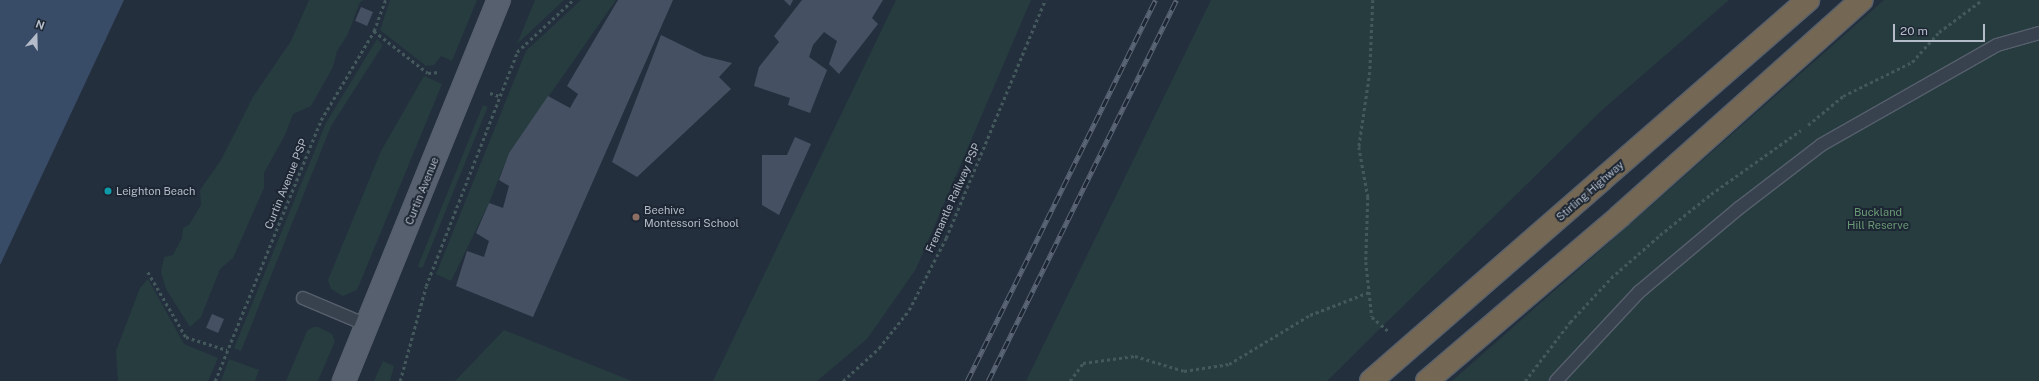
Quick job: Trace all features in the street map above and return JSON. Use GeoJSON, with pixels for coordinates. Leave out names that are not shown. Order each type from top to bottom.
{"type":"FeatureCollection","features":[{"type":"Feature","properties":{"kind":"highway","name":"Stirling Highway"},"geometry":{"type":"LineString","coordinates":[[1371,381],[1808,0]]}},
{"type":"Feature","properties":{"kind":"highway"},"geometry":{"type":"LineString","coordinates":[[1427,381],[1620,216],[1862,0]]}},
{"type":"Feature","properties":{"kind":"main road","name":"Curtin Avenue"},"geometry":{"type":"LineString","coordinates":[[344,381],[499,0]]}},
{"type":"Feature","properties":{"kind":"lane"},"geometry":{"type":"LineString","coordinates":[[1556,381],[1639,292],[1738,208],[1821,145],[1997,45],[2039,33]]}},
{"type":"Feature","properties":{"kind":"lane"},"geometry":{"type":"LineString","coordinates":[[303,298],[367,325]]}},
{"type":"Feature","properties":{"kind":"path","name":"Curtin Avenue PSP"},"geometry":{"type":"LineString","coordinates":[[215,381],[321,120],[374,31],[385,0]]}},
{"type":"Feature","properties":{"kind":"path"},"geometry":{"type":"LineString","coordinates":[[400,381],[426,286],[517,52],[573,0]]}},
{"type":"Feature","properties":{"kind":"path","name":"Fremantle Railway PSP"},"geometry":{"type":"LineString","coordinates":[[843,381],[880,348],[909,310],[946,238],[1045,0]]}},
{"type":"Feature","properties":{"kind":"path"},"geometry":{"type":"LineString","coordinates":[[1373,0],[1370,72],[1359,147],[1368,197],[1366,262],[1372,317],[1406,351]]}},
{"type":"Feature","properties":{"kind":"path"},"geometry":{"type":"LineString","coordinates":[[374,31],[428,73],[445,74]]}},
{"type":"Feature","properties":{"kind":"path"},"geometry":{"type":"LineString","coordinates":[[490,92],[499,96]]}},
{"type":"Feature","properties":{"kind":"path"},"geometry":{"type":"LineString","coordinates":[[148,272],[186,337],[227,350]]}},
{"type":"Feature","properties":{"kind":"path"},"geometry":{"type":"LineString","coordinates":[[1070,381],[1083,363],[1135,356],[1184,371],[1229,364],[1310,315],[1369,292]]}},
{"type":"Feature","properties":{"kind":"green space"},"geometry":{"type":"Polygon","coordinates":[[[309,0],[364,0],[360,2],[348,34],[337,51],[333,67],[311,106],[293,114],[285,135],[264,173],[264,188],[233,258],[220,269],[201,317],[190,327],[166,289],[161,272],[164,257],[173,255],[182,238],[183,228],[189,225],[201,205],[200,190],[221,160],[253,97],[291,41],[309,0]]]}},
{"type":"Feature","properties":{"kind":"green space"},"geometry":{"type":"Polygon","coordinates":[[[390,0],[477,0],[452,61],[441,56],[434,65],[426,66],[380,30],[390,0]]]}},
{"type":"Feature","properties":{"kind":"green space"},"geometry":{"type":"Polygon","coordinates":[[[535,0],[564,0],[517,44],[535,0]]]}},
{"type":"Feature","properties":{"kind":"green space"},"geometry":{"type":"Polygon","coordinates":[[[581,0],[616,0],[509,153],[489,203],[451,281],[436,274],[526,51],[581,0]]]}},
{"type":"Feature","properties":{"kind":"green space"},"geometry":{"type":"Polygon","coordinates":[[[896,0],[1031,0],[916,269],[867,339],[817,381],[713,381],[896,0]]]}},
{"type":"Feature","properties":{"kind":"green space"},"geometry":{"type":"Polygon","coordinates":[[[1211,0],[1729,0],[1601,111],[1327,381],[1026,381],[1211,0]]]}},
{"type":"Feature","properties":{"kind":"green space","name":"Buckland Hill Reserve"},"geometry":{"type":"Polygon","coordinates":[[[1884,0],[2039,0],[2039,381],[1452,381],[1884,0]]]}},
{"type":"Feature","properties":{"kind":"green space"},"geometry":{"type":"Polygon","coordinates":[[[377,39],[383,45],[331,126],[241,351],[234,348],[326,123],[377,39]]]}},
{"type":"Feature","properties":{"kind":"green space"},"geometry":{"type":"Polygon","coordinates":[[[424,76],[442,84],[357,290],[343,296],[331,289],[328,280],[381,151],[424,76]]]}},
{"type":"Feature","properties":{"kind":"green space"},"geometry":{"type":"Polygon","coordinates":[[[483,105],[488,107],[422,268],[418,266],[483,105]]]}},
{"type":"Feature","properties":{"kind":"green space"},"geometry":{"type":"Polygon","coordinates":[[[148,279],[184,344],[218,358],[208,381],[118,381],[116,351],[140,288],[148,279]]]}},
{"type":"Feature","properties":{"kind":"green space"},"geometry":{"type":"Polygon","coordinates":[[[313,327],[318,327],[332,334],[335,341],[318,381],[286,381],[307,331],[313,327]]]}},
{"type":"Feature","properties":{"kind":"green space"},"geometry":{"type":"Polygon","coordinates":[[[504,330],[632,381],[455,381],[504,330]]]}},
{"type":"Feature","properties":{"kind":"green space"},"geometry":{"type":"Polygon","coordinates":[[[229,359],[259,370],[255,381],[221,381],[229,359]]]}},
{"type":"Feature","properties":{"kind":"green space"},"geometry":{"type":"Polygon","coordinates":[[[383,361],[394,366],[390,381],[374,381],[383,361]]]}},
{"type":"Feature","properties":{"kind":"water"},"geometry":{"type":"Polygon","coordinates":[[[0,0],[124,0],[0,265],[0,0]]]}},
{"type":"Feature","properties":{"kind":"building"},"geometry":{"type":"Polygon","coordinates":[[[618,0],[673,0],[533,317],[456,286],[467,251],[484,257],[489,241],[476,233],[489,203],[503,208],[509,186],[499,180],[509,153],[548,96],[570,108],[578,94],[567,86],[618,0]]]}},
{"type":"Feature","properties":{"kind":"building"},"geometry":{"type":"Polygon","coordinates":[[[784,0],[793,0],[790,6],[784,0]]]}},
{"type":"Feature","properties":{"kind":"building"},"geometry":{"type":"Polygon","coordinates":[[[802,0],[883,0],[872,18],[878,24],[839,74],[829,64],[837,41],[824,32],[813,45],[809,57],[827,70],[810,113],[788,105],[790,98],[754,86],[759,67],[779,42],[774,36],[802,0]]]}},
{"type":"Feature","properties":{"kind":"building"},"geometry":{"type":"Polygon","coordinates":[[[361,7],[373,12],[367,26],[355,21],[361,7]]]}},
{"type":"Feature","properties":{"kind":"building"},"geometry":{"type":"Polygon","coordinates":[[[661,35],[704,56],[732,63],[719,77],[731,89],[637,177],[612,162],[661,35]]]}},
{"type":"Feature","properties":{"kind":"building"},"geometry":{"type":"Polygon","coordinates":[[[795,137],[811,144],[779,215],[762,205],[762,155],[787,155],[795,137]]]}},
{"type":"Feature","properties":{"kind":"building"},"geometry":{"type":"Polygon","coordinates":[[[212,314],[224,319],[218,333],[206,328],[212,314]]]}},
{"type":"Feature","properties":{"kind":"railway"},"geometry":{"type":"LineString","coordinates":[[967,381],[1155,0]]}},
{"type":"Feature","properties":{"kind":"railway"},"geometry":{"type":"LineString","coordinates":[[988,381],[1176,0]]}},
{"type":"Feature","properties":{"kind":"place","name":"Leighton Beach"},"geometry":{"type":"Point","coordinates":[108,191]}},
{"type":"Feature","properties":{"kind":"place","name":"Beehive Montessori School"},"geometry":{"type":"Point","coordinates":[636,217]}}]}
